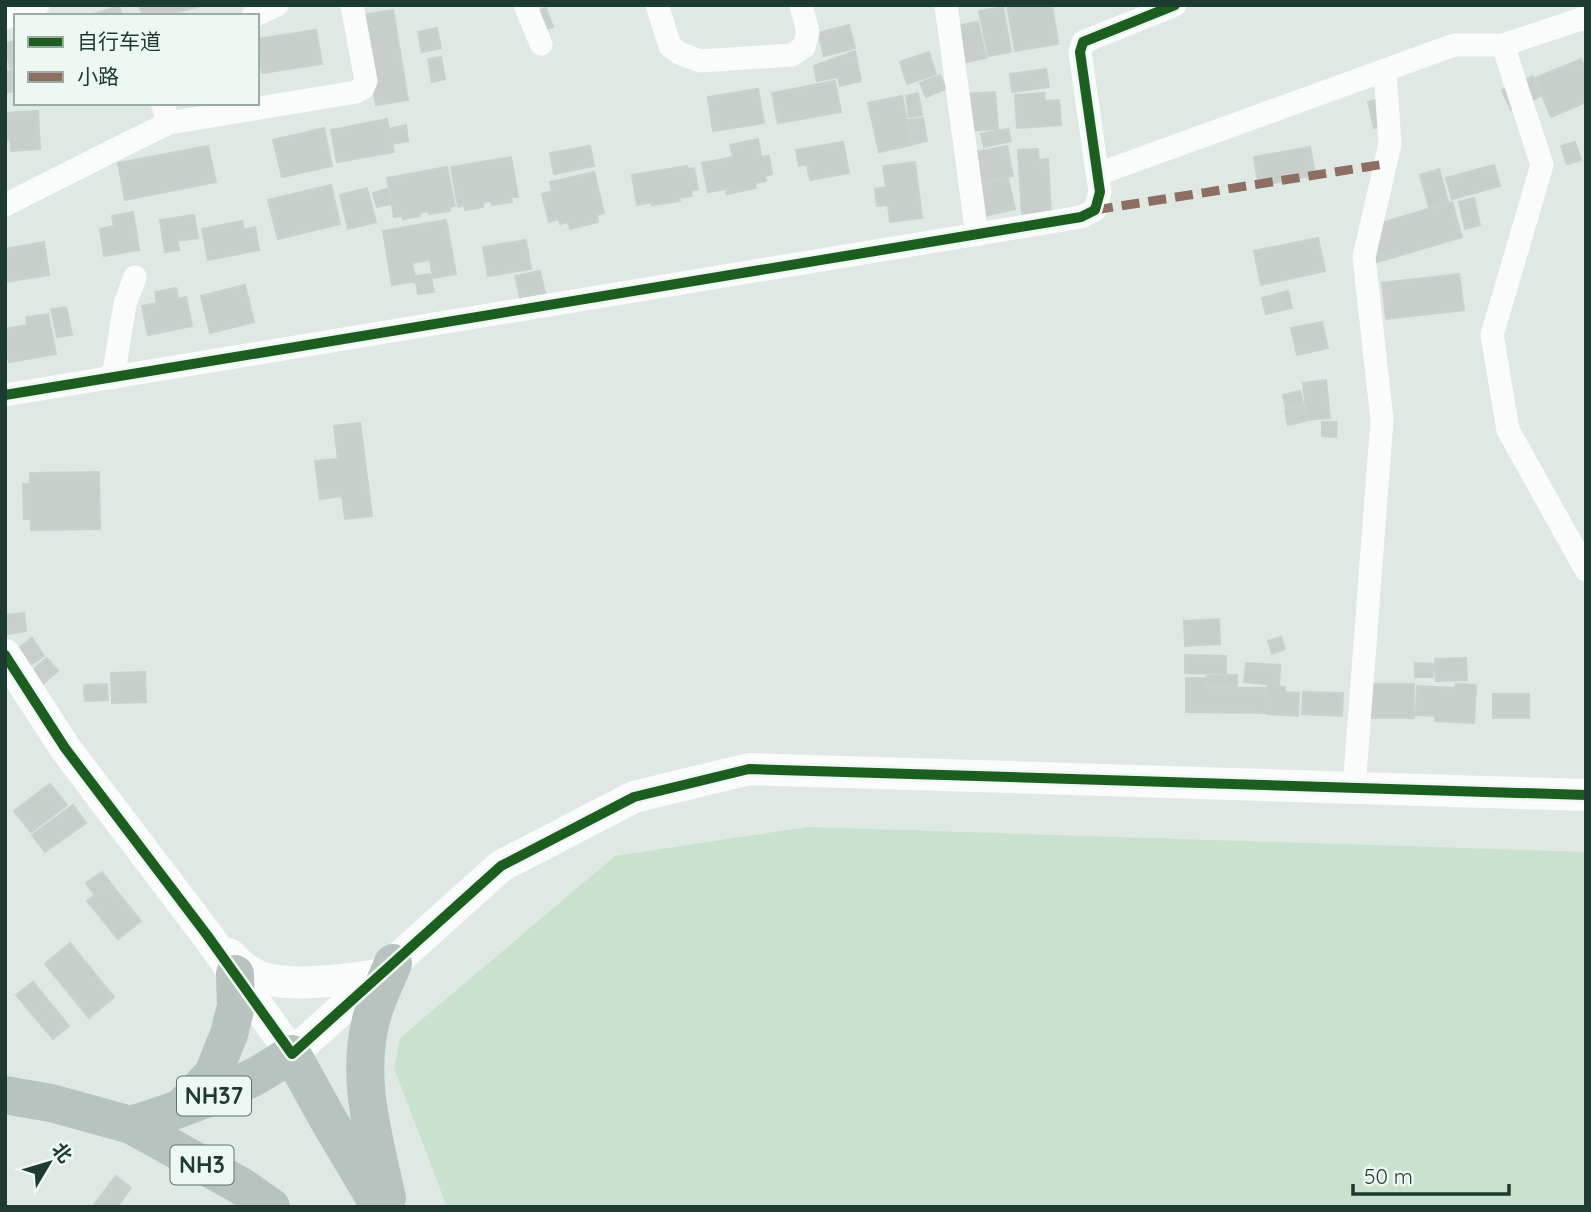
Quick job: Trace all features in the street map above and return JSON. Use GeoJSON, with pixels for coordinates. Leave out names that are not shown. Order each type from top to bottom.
{"type":"FeatureCollection","features":[{"type":"Feature","properties":{"kind":"highway"},"geometry":{"type":"LineString","coordinates":[[387,969],[373,1013],[366,1048],[365,1083],[389,1207]]}},
{"type":"Feature","properties":{"kind":"highway"},"geometry":{"type":"LineString","coordinates":[[180,1110],[213,1074],[229,1034],[236,1006],[235,974]]}},
{"type":"Feature","properties":{"kind":"highway"},"geometry":{"type":"LineString","coordinates":[[292,1054],[380,1207]]}},
{"type":"Feature","properties":{"kind":"highway","name":"NH37"},"geometry":{"type":"LineString","coordinates":[[131,1125],[217,1095],[292,1054]]}},
{"type":"Feature","properties":{"kind":"highway"},"geometry":{"type":"LineString","coordinates":[[5,1095],[51,1103],[131,1125]]}},
{"type":"Feature","properties":{"kind":"highway","name":"NH3"},"geometry":{"type":"LineString","coordinates":[[131,1125],[241,1186],[271,1207]]}},
{"type":"Feature","properties":{"kind":"street"},"geometry":{"type":"LineString","coordinates":[[15,14],[38,5]]}},
{"type":"Feature","properties":{"kind":"street"},"geometry":{"type":"LineString","coordinates":[[257,14],[277,5]]}},
{"type":"Feature","properties":{"kind":"street"},"geometry":{"type":"LineString","coordinates":[[259,103],[356,92],[363,88],[366,81],[352,5]]}},
{"type":"Feature","properties":{"kind":"street"},"geometry":{"type":"LineString","coordinates":[[525,5],[541,44]]}},
{"type":"Feature","properties":{"kind":"street"},"geometry":{"type":"LineString","coordinates":[[657,5],[670,46],[679,53],[700,61],[792,55],[804,47],[808,32],[801,5]]}},
{"type":"Feature","properties":{"kind":"street"},"geometry":{"type":"LineString","coordinates":[[946,5],[977,235]]}},
{"type":"Feature","properties":{"kind":"street"},"geometry":{"type":"LineString","coordinates":[[5,396],[1081,217],[1095,209],[1100,192],[1080,52],[1083,42],[1175,5]]}},
{"type":"Feature","properties":{"kind":"street"},"geometry":{"type":"LineString","coordinates":[[1098,174],[1454,45],[1503,45],[1584,18]]}},
{"type":"Feature","properties":{"kind":"street"},"geometry":{"type":"LineString","coordinates":[[1503,45],[1542,165],[1492,335],[1508,430],[1586,570]]}},
{"type":"Feature","properties":{"kind":"street"},"geometry":{"type":"LineString","coordinates":[[1354,788],[1382,420],[1364,257],[1390,144],[1385,70]]}},
{"type":"Feature","properties":{"kind":"street"},"geometry":{"type":"LineString","coordinates":[[5,205],[118,148],[166,113],[238,105]]}},
{"type":"Feature","properties":{"kind":"street"},"geometry":{"type":"LineString","coordinates":[[113,378],[125,304],[135,277]]}},
{"type":"Feature","properties":{"kind":"street"},"geometry":{"type":"LineString","coordinates":[[5,655],[65,748],[207,935],[292,1054],[501,866],[634,797],[749,769],[1586,795]]}},
{"type":"Feature","properties":{"kind":"street"},"geometry":{"type":"LineString","coordinates":[[207,935],[251,973],[266,978],[290,982],[331,980],[387,969]]}},
{"type":"Feature","properties":{"kind":"green space"},"geometry":{"type":"Polygon","coordinates":[[[807,827],[1586,852],[1586,1207],[447,1207],[394,1068],[400,1038],[615,856],[807,827]]]}},
{"type":"Feature","properties":{"kind":"building"},"geometry":{"type":"Polygon","coordinates":[[[158,5],[161,14],[142,14],[139,6],[158,5]]]}},
{"type":"Feature","properties":{"kind":"building"},"geometry":{"type":"Polygon","coordinates":[[[160,5],[200,6],[170,14],[162,14],[160,5]]]}},
{"type":"Feature","properties":{"kind":"building"},"geometry":{"type":"Polygon","coordinates":[[[1007,5],[1052,5],[1058,44],[1015,51],[1007,5]]]}},
{"type":"Feature","properties":{"kind":"building"},"geometry":{"type":"Polygon","coordinates":[[[119,6],[121,14],[93,14],[119,6]]]}},
{"type":"Feature","properties":{"kind":"building"},"geometry":{"type":"Polygon","coordinates":[[[1003,7],[1011,52],[988,56],[979,11],[1003,7]]]}},
{"type":"Feature","properties":{"kind":"building"},"geometry":{"type":"Polygon","coordinates":[[[546,8],[553,27],[532,34],[525,16],[546,8]]]}},
{"type":"Feature","properties":{"kind":"building"},"geometry":{"type":"Polygon","coordinates":[[[393,10],[408,100],[376,105],[362,15],[393,10]]]}},
{"type":"Feature","properties":{"kind":"building"},"geometry":{"type":"Polygon","coordinates":[[[978,22],[986,58],[958,64],[950,27],[978,22]]]}},
{"type":"Feature","properties":{"kind":"building"},"geometry":{"type":"Polygon","coordinates":[[[849,25],[855,48],[824,56],[818,33],[849,25]]]}},
{"type":"Feature","properties":{"kind":"building"},"geometry":{"type":"Polygon","coordinates":[[[437,28],[441,48],[422,52],[418,32],[437,28]]]}},
{"type":"Feature","properties":{"kind":"building"},"geometry":{"type":"Polygon","coordinates":[[[316,30],[322,64],[262,73],[259,39],[316,30]]]}},
{"type":"Feature","properties":{"kind":"building"},"geometry":{"type":"Polygon","coordinates":[[[14,41],[14,67],[10,68],[5,43],[14,41]]]}},
{"type":"Feature","properties":{"kind":"building"},"geometry":{"type":"Polygon","coordinates":[[[855,51],[861,81],[840,86],[838,77],[817,81],[814,66],[855,51]]]}},
{"type":"Feature","properties":{"kind":"building"},"geometry":{"type":"Polygon","coordinates":[[[929,52],[936,74],[907,84],[900,62],[929,52]]]}},
{"type":"Feature","properties":{"kind":"building"},"geometry":{"type":"Polygon","coordinates":[[[441,57],[445,79],[432,82],[428,59],[441,57]]]}},
{"type":"Feature","properties":{"kind":"building"},"geometry":{"type":"Polygon","coordinates":[[[1581,59],[1586,69],[1586,102],[1551,117],[1535,78],[1581,59]]]}},
{"type":"Feature","properties":{"kind":"building"},"geometry":{"type":"Polygon","coordinates":[[[1046,69],[1049,87],[1012,92],[1010,74],[1046,69]]]}},
{"type":"Feature","properties":{"kind":"building"},"geometry":{"type":"Polygon","coordinates":[[[14,70],[14,91],[5,93],[5,72],[14,70]]]}},
{"type":"Feature","properties":{"kind":"building"},"geometry":{"type":"Polygon","coordinates":[[[940,75],[946,89],[926,97],[920,83],[940,75]]]}},
{"type":"Feature","properties":{"kind":"building"},"geometry":{"type":"Polygon","coordinates":[[[1533,76],[1541,96],[1511,110],[1502,90],[1533,76]]]}},
{"type":"Feature","properties":{"kind":"building"},"geometry":{"type":"Polygon","coordinates":[[[835,81],[841,112],[778,123],[772,93],[835,81]]]}},
{"type":"Feature","properties":{"kind":"building"},"geometry":{"type":"Polygon","coordinates":[[[758,89],[764,123],[713,131],[708,97],[758,89]]]}},
{"type":"Feature","properties":{"kind":"building"},"geometry":{"type":"Polygon","coordinates":[[[995,92],[998,129],[966,131],[963,94],[995,92]]]}},
{"type":"Feature","properties":{"kind":"building"},"geometry":{"type":"Polygon","coordinates":[[[918,93],[922,115],[909,117],[906,96],[918,93]]]}},
{"type":"Feature","properties":{"kind":"building"},"geometry":{"type":"Polygon","coordinates":[[[1044,93],[1045,101],[1059,100],[1061,125],[1017,128],[1015,95],[1044,93]]]}},
{"type":"Feature","properties":{"kind":"building"},"geometry":{"type":"Polygon","coordinates":[[[902,96],[912,145],[879,152],[868,103],[902,96]]]}},
{"type":"Feature","properties":{"kind":"building"},"geometry":{"type":"Polygon","coordinates":[[[1393,96],[1399,122],[1374,128],[1368,102],[1393,96]]]}},
{"type":"Feature","properties":{"kind":"building"},"geometry":{"type":"Polygon","coordinates":[[[38,111],[40,149],[11,151],[10,140],[5,140],[5,113],[38,111]]]}},
{"type":"Feature","properties":{"kind":"building"},"geometry":{"type":"Polygon","coordinates":[[[923,118],[927,141],[913,144],[909,120],[923,118]]]}},
{"type":"Feature","properties":{"kind":"building"},"geometry":{"type":"Polygon","coordinates":[[[387,119],[389,129],[406,125],[408,141],[392,144],[394,152],[337,162],[331,130],[387,119]]]}},
{"type":"Feature","properties":{"kind":"building"},"geometry":{"type":"Polygon","coordinates":[[[324,128],[332,166],[282,177],[273,140],[324,128]]]}},
{"type":"Feature","properties":{"kind":"building"},"geometry":{"type":"Polygon","coordinates":[[[1008,129],[1011,141],[984,147],[981,134],[1008,129]]]}},
{"type":"Feature","properties":{"kind":"building"},"geometry":{"type":"Polygon","coordinates":[[[758,139],[761,157],[769,156],[772,174],[765,176],[766,181],[755,183],[756,188],[727,194],[726,189],[708,192],[702,163],[733,157],[730,145],[758,139]]]}},
{"type":"Feature","properties":{"kind":"building"},"geometry":{"type":"Polygon","coordinates":[[[843,142],[849,173],[810,180],[807,164],[799,166],[796,150],[843,142]]]}},
{"type":"Feature","properties":{"kind":"building"},"geometry":{"type":"Polygon","coordinates":[[[1575,142],[1581,160],[1567,164],[1561,146],[1575,142]]]}},
{"type":"Feature","properties":{"kind":"building"},"geometry":{"type":"Polygon","coordinates":[[[208,146],[216,182],[125,200],[118,163],[208,146]]]}},
{"type":"Feature","properties":{"kind":"building"},"geometry":{"type":"Polygon","coordinates":[[[590,146],[594,166],[554,174],[550,153],[590,146]]]}},
{"type":"Feature","properties":{"kind":"building"},"geometry":{"type":"Polygon","coordinates":[[[1007,146],[1013,176],[977,183],[971,153],[1007,146]]]}},
{"type":"Feature","properties":{"kind":"building"},"geometry":{"type":"Polygon","coordinates":[[[1310,147],[1315,175],[1259,186],[1254,157],[1310,147]]]}},
{"type":"Feature","properties":{"kind":"building"},"geometry":{"type":"Polygon","coordinates":[[[1038,149],[1039,160],[1048,159],[1051,215],[1022,216],[1018,150],[1038,149]]]}},
{"type":"Feature","properties":{"kind":"building"},"geometry":{"type":"Polygon","coordinates":[[[511,157],[518,197],[511,197],[512,202],[492,205],[491,201],[483,202],[483,207],[465,210],[464,205],[458,207],[451,167],[511,157]]]}},
{"type":"Feature","properties":{"kind":"building"},"geometry":{"type":"Polygon","coordinates":[[[915,162],[922,218],[890,222],[888,205],[877,206],[875,189],[886,187],[883,166],[915,162]]]}},
{"type":"Feature","properties":{"kind":"building"},"geometry":{"type":"Polygon","coordinates":[[[1494,165],[1500,186],[1452,199],[1446,178],[1494,165]]]}},
{"type":"Feature","properties":{"kind":"building"},"geometry":{"type":"Polygon","coordinates":[[[687,166],[687,169],[694,168],[698,189],[691,191],[692,196],[679,198],[680,201],[637,205],[632,175],[687,166]]]}},
{"type":"Feature","properties":{"kind":"building"},"geometry":{"type":"Polygon","coordinates":[[[447,167],[455,206],[449,207],[450,211],[429,214],[428,211],[420,213],[420,216],[403,219],[402,216],[394,217],[387,178],[447,167]]]}},
{"type":"Feature","properties":{"kind":"building"},"geometry":{"type":"Polygon","coordinates":[[[1439,169],[1448,202],[1429,207],[1420,175],[1439,169]]]}},
{"type":"Feature","properties":{"kind":"building"},"geometry":{"type":"Polygon","coordinates":[[[594,172],[604,213],[597,215],[598,222],[570,229],[568,222],[560,224],[559,219],[549,222],[542,194],[552,191],[550,182],[594,172]]]}},
{"type":"Feature","properties":{"kind":"building"},"geometry":{"type":"Polygon","coordinates":[[[1008,179],[1015,209],[980,217],[974,186],[1008,179]]]}},
{"type":"Feature","properties":{"kind":"building"},"geometry":{"type":"Polygon","coordinates":[[[331,185],[340,224],[278,239],[268,200],[331,185]]]}},
{"type":"Feature","properties":{"kind":"building"},"geometry":{"type":"Polygon","coordinates":[[[367,188],[376,222],[348,229],[340,195],[367,188]]]}},
{"type":"Feature","properties":{"kind":"building"},"geometry":{"type":"Polygon","coordinates":[[[387,189],[391,204],[377,207],[373,193],[387,189]]]}},
{"type":"Feature","properties":{"kind":"building"},"geometry":{"type":"Polygon","coordinates":[[[1474,198],[1480,225],[1465,229],[1459,202],[1474,198]]]}},
{"type":"Feature","properties":{"kind":"building"},"geometry":{"type":"Polygon","coordinates":[[[1452,202],[1462,237],[1374,263],[1364,228],[1452,202]]]}},
{"type":"Feature","properties":{"kind":"building"},"geometry":{"type":"Polygon","coordinates":[[[133,212],[139,250],[104,256],[100,229],[114,226],[112,216],[133,212]]]}},
{"type":"Feature","properties":{"kind":"building"},"geometry":{"type":"Polygon","coordinates":[[[194,215],[198,238],[178,241],[179,250],[165,252],[160,220],[194,215]]]}},
{"type":"Feature","properties":{"kind":"building"},"geometry":{"type":"Polygon","coordinates":[[[446,220],[456,274],[433,278],[430,260],[412,263],[416,281],[392,285],[383,231],[446,220]]]}},
{"type":"Feature","properties":{"kind":"building"},"geometry":{"type":"Polygon","coordinates":[[[242,221],[244,230],[255,227],[259,250],[208,260],[202,229],[242,221]]]}},
{"type":"Feature","properties":{"kind":"building"},"geometry":{"type":"Polygon","coordinates":[[[1318,238],[1325,271],[1261,285],[1254,251],[1318,238]]]}},
{"type":"Feature","properties":{"kind":"building"},"geometry":{"type":"Polygon","coordinates":[[[526,240],[531,269],[488,276],[483,247],[526,240]]]}},
{"type":"Feature","properties":{"kind":"building"},"geometry":{"type":"Polygon","coordinates":[[[44,242],[49,275],[5,282],[5,249],[44,242]]]}},
{"type":"Feature","properties":{"kind":"building"},"geometry":{"type":"Polygon","coordinates":[[[540,271],[545,293],[520,298],[515,276],[540,271]]]}},
{"type":"Feature","properties":{"kind":"building"},"geometry":{"type":"Polygon","coordinates":[[[430,274],[434,292],[418,294],[415,276],[430,274]]]}},
{"type":"Feature","properties":{"kind":"building"},"geometry":{"type":"Polygon","coordinates":[[[1459,274],[1464,310],[1386,319],[1382,283],[1459,274]]]}},
{"type":"Feature","properties":{"kind":"building"},"geometry":{"type":"Polygon","coordinates":[[[245,285],[254,322],[210,333],[201,296],[245,285]]]}},
{"type":"Feature","properties":{"kind":"building"},"geometry":{"type":"Polygon","coordinates":[[[176,288],[178,299],[186,297],[192,326],[148,335],[142,306],[157,303],[155,292],[176,288]]]}},
{"type":"Feature","properties":{"kind":"building"},"geometry":{"type":"Polygon","coordinates":[[[1288,291],[1292,308],[1266,314],[1262,298],[1288,291]]]}},
{"type":"Feature","properties":{"kind":"building"},"geometry":{"type":"Polygon","coordinates":[[[66,307],[72,335],[57,337],[51,309],[66,307]]]}},
{"type":"Feature","properties":{"kind":"building"},"geometry":{"type":"Polygon","coordinates":[[[48,314],[56,354],[9,362],[5,329],[27,325],[26,317],[48,314]]]}},
{"type":"Feature","properties":{"kind":"building"},"geometry":{"type":"Polygon","coordinates":[[[1322,322],[1328,348],[1297,355],[1291,328],[1322,322]]]}},
{"type":"Feature","properties":{"kind":"building"},"geometry":{"type":"Polygon","coordinates":[[[1326,380],[1330,418],[1307,420],[1303,383],[1326,380]]]}},
{"type":"Feature","properties":{"kind":"building"},"geometry":{"type":"Polygon","coordinates":[[[1300,391],[1303,404],[1286,408],[1283,395],[1300,391]]]}},
{"type":"Feature","properties":{"kind":"building"},"geometry":{"type":"Polygon","coordinates":[[[1303,406],[1306,421],[1288,425],[1285,410],[1303,406]]]}},
{"type":"Feature","properties":{"kind":"building"},"geometry":{"type":"Polygon","coordinates":[[[1322,422],[1337,422],[1336,437],[1322,436],[1322,422]]]}},
{"type":"Feature","properties":{"kind":"building"},"geometry":{"type":"Polygon","coordinates":[[[360,423],[372,516],[345,519],[342,496],[320,499],[315,461],[338,459],[334,426],[360,423]]]}},
{"type":"Feature","properties":{"kind":"building"},"geometry":{"type":"Polygon","coordinates":[[[99,472],[100,529],[31,530],[31,519],[24,519],[23,484],[30,484],[30,473],[99,472]]]}},
{"type":"Feature","properties":{"kind":"building"},"geometry":{"type":"Polygon","coordinates":[[[24,613],[26,631],[7,634],[5,615],[24,613]]]}},
{"type":"Feature","properties":{"kind":"building"},"geometry":{"type":"Polygon","coordinates":[[[1219,619],[1220,644],[1185,646],[1184,621],[1219,619]]]}},
{"type":"Feature","properties":{"kind":"building"},"geometry":{"type":"Polygon","coordinates":[[[1281,637],[1285,649],[1272,654],[1268,641],[1281,637]]]}},
{"type":"Feature","properties":{"kind":"building"},"geometry":{"type":"Polygon","coordinates":[[[32,638],[44,656],[26,668],[14,651],[32,638]]]}},
{"type":"Feature","properties":{"kind":"building"},"geometry":{"type":"Polygon","coordinates":[[[1185,655],[1226,656],[1226,674],[1185,673],[1185,655]]]}},
{"type":"Feature","properties":{"kind":"building"},"geometry":{"type":"Polygon","coordinates":[[[47,658],[58,671],[40,686],[29,673],[47,658]]]}},
{"type":"Feature","properties":{"kind":"building"},"geometry":{"type":"Polygon","coordinates":[[[1466,658],[1467,680],[1436,681],[1435,659],[1466,658]]]}},
{"type":"Feature","properties":{"kind":"building"},"geometry":{"type":"Polygon","coordinates":[[[1246,663],[1280,665],[1279,685],[1244,682],[1246,663]]]}},
{"type":"Feature","properties":{"kind":"building"},"geometry":{"type":"Polygon","coordinates":[[[1415,663],[1434,664],[1433,677],[1415,677],[1415,663]]]}},
{"type":"Feature","properties":{"kind":"building"},"geometry":{"type":"Polygon","coordinates":[[[145,672],[146,702],[112,703],[111,673],[145,672]]]}},
{"type":"Feature","properties":{"kind":"building"},"geometry":{"type":"Polygon","coordinates":[[[1207,675],[1237,675],[1237,686],[1207,686],[1207,675]]]}},
{"type":"Feature","properties":{"kind":"building"},"geometry":{"type":"Polygon","coordinates":[[[1186,678],[1205,678],[1205,687],[1266,688],[1266,713],[1186,712],[1186,678]]]}},
{"type":"Feature","properties":{"kind":"building"},"geometry":{"type":"Polygon","coordinates":[[[107,684],[108,700],[85,701],[84,685],[107,684]]]}},
{"type":"Feature","properties":{"kind":"building"},"geometry":{"type":"Polygon","coordinates":[[[1367,684],[1414,684],[1414,718],[1367,718],[1367,684]]]}},
{"type":"Feature","properties":{"kind":"building"},"geometry":{"type":"Polygon","coordinates":[[[1456,684],[1476,685],[1474,723],[1435,721],[1435,716],[1416,715],[1417,686],[1455,688],[1456,684]]]}},
{"type":"Feature","properties":{"kind":"building"},"geometry":{"type":"Polygon","coordinates":[[[1268,686],[1285,687],[1285,692],[1299,693],[1298,716],[1267,714],[1268,686]]]}},
{"type":"Feature","properties":{"kind":"building"},"geometry":{"type":"Polygon","coordinates":[[[1303,692],[1343,693],[1342,716],[1302,714],[1303,692]]]}},
{"type":"Feature","properties":{"kind":"building"},"geometry":{"type":"Polygon","coordinates":[[[1493,694],[1529,694],[1529,718],[1493,718],[1493,694]]]}},
{"type":"Feature","properties":{"kind":"building"},"geometry":{"type":"Polygon","coordinates":[[[50,784],[67,805],[31,832],[14,811],[50,784]]]}},
{"type":"Feature","properties":{"kind":"building"},"geometry":{"type":"Polygon","coordinates":[[[73,805],[86,823],[45,852],[32,835],[73,805]]]}},
{"type":"Feature","properties":{"kind":"building"},"geometry":{"type":"Polygon","coordinates":[[[102,872],[110,882],[94,894],[86,883],[102,872]]]}},
{"type":"Feature","properties":{"kind":"building"},"geometry":{"type":"Polygon","coordinates":[[[110,883],[141,921],[118,939],[87,901],[110,883]]]}},
{"type":"Feature","properties":{"kind":"building"},"geometry":{"type":"Polygon","coordinates":[[[70,943],[114,997],[89,1018],[45,964],[70,943]]]}},
{"type":"Feature","properties":{"kind":"building"},"geometry":{"type":"Polygon","coordinates":[[[33,982],[69,1026],[53,1039],[16,995],[33,982]]]}},
{"type":"Feature","properties":{"kind":"building"},"geometry":{"type":"Polygon","coordinates":[[[116,1176],[131,1188],[117,1207],[92,1207],[116,1176]]]}},
{"type":"Feature","properties":{"kind":"marked path"},"geometry":{"type":"LineString","coordinates":[[1095,210],[1385,164]]}},
{"type":"Feature","properties":{"kind":"cycle path"},"geometry":{"type":"LineString","coordinates":[[5,395],[1081,217],[1095,210],[1100,192],[1080,52],[1083,42],[1175,5]]}},
{"type":"Feature","properties":{"kind":"cycle path"},"geometry":{"type":"LineString","coordinates":[[5,655],[65,748],[207,935],[292,1054],[501,866],[634,797],[749,769],[1586,795]]}}]}
